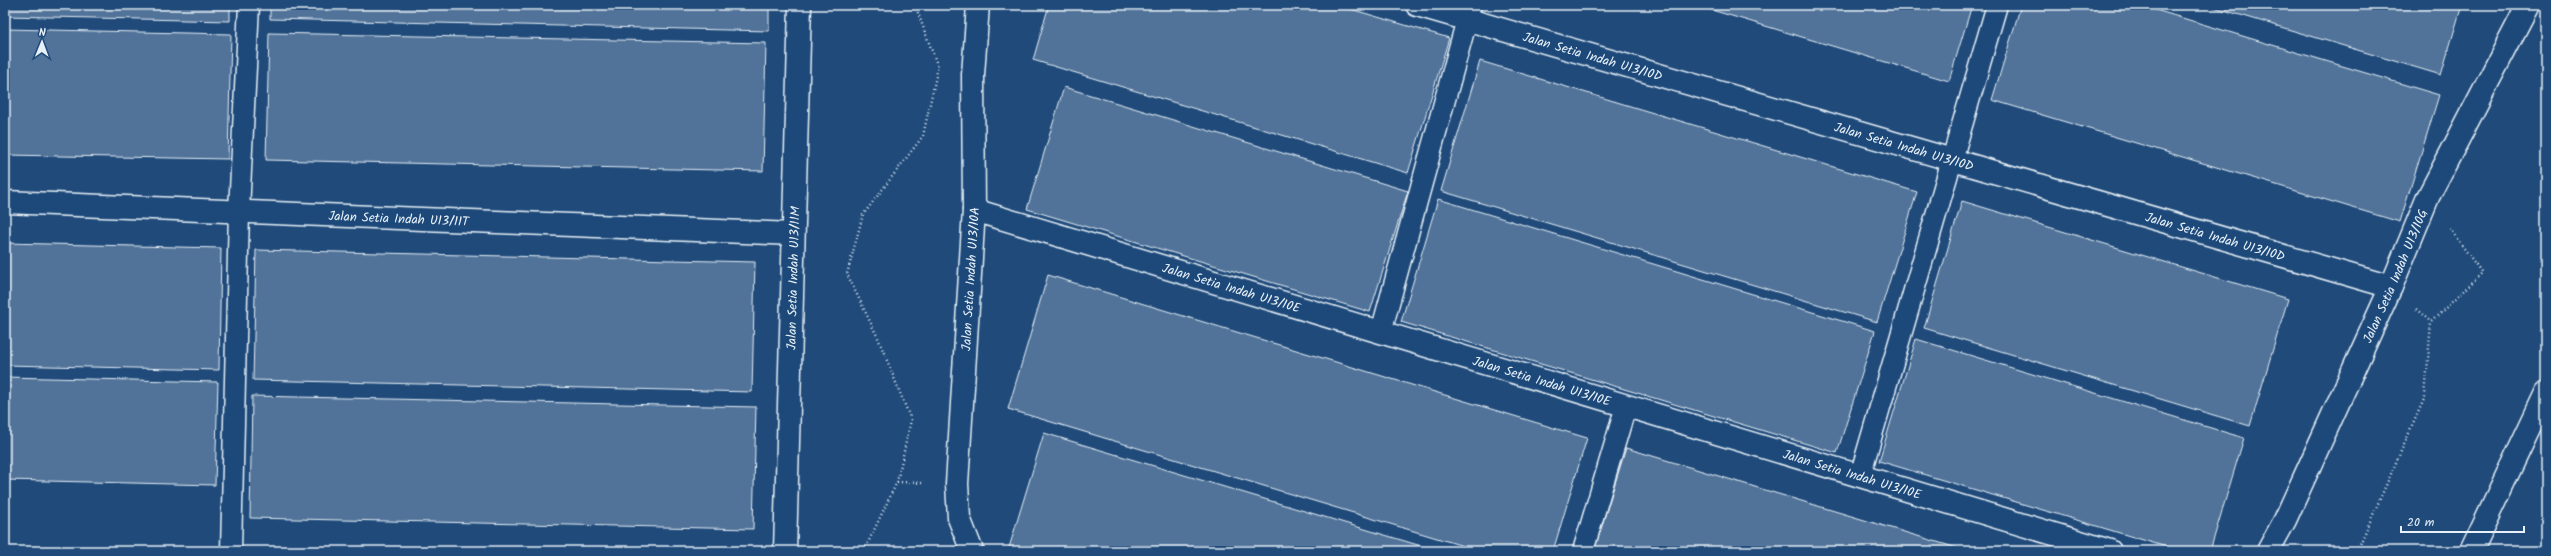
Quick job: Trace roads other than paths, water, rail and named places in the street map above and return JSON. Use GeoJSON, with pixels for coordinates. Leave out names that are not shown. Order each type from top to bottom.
{"type":"FeatureCollection","features":[{"type":"Feature","properties":{"kind":"street","name":"Jalan Setia Indah U13/11M"},"geometry":{"type":"LineString","coordinates":[[785,551],[800,5]]}},
{"type":"Feature","properties":{"kind":"street","name":"Jalan Setia Indah U13/10A"},"geometry":{"type":"LineString","coordinates":[[972,551],[959,518],[956,484],[974,210],[973,75],[978,5]]}},
{"type":"Feature","properties":{"kind":"street","name":"Jalan Setia Indah U13/10D"},"geometry":{"type":"LineString","coordinates":[[1417,5],[1469,12],[1952,160],[2391,287]]}},
{"type":"Feature","properties":{"kind":"street","name":"Jalan Setia Indah U13/10G"},"geometry":{"type":"LineString","coordinates":[[2268,551],[2285,520],[2391,287],[2428,197],[2528,5]]}},
{"type":"Feature","properties":{"kind":"street","name":"Jalan Setia Indah U13/11T"},"geometry":{"type":"LineString","coordinates":[[5,202],[793,234]]}},
{"type":"Feature","properties":{"kind":"street","name":"Jalan Setia Indah U13/10E"},"geometry":{"type":"LineString","coordinates":[[974,210],[2110,551]]}},
{"type":"Feature","properties":{"kind":"street"},"geometry":{"type":"LineString","coordinates":[[2471,551],[2546,393]]}},
{"type":"Feature","properties":{"kind":"lane"},"geometry":{"type":"LineString","coordinates":[[230,551],[239,211],[248,5]]}},
{"type":"Feature","properties":{"kind":"lane"},"geometry":{"type":"LineString","coordinates":[[1860,476],[1997,5]]}},
{"type":"Feature","properties":{"kind":"lane"},"geometry":{"type":"LineString","coordinates":[[1381,332],[1469,12]]}},
{"type":"Feature","properties":{"kind":"lane"},"geometry":{"type":"LineString","coordinates":[[1583,551],[1626,406]]}}]}
